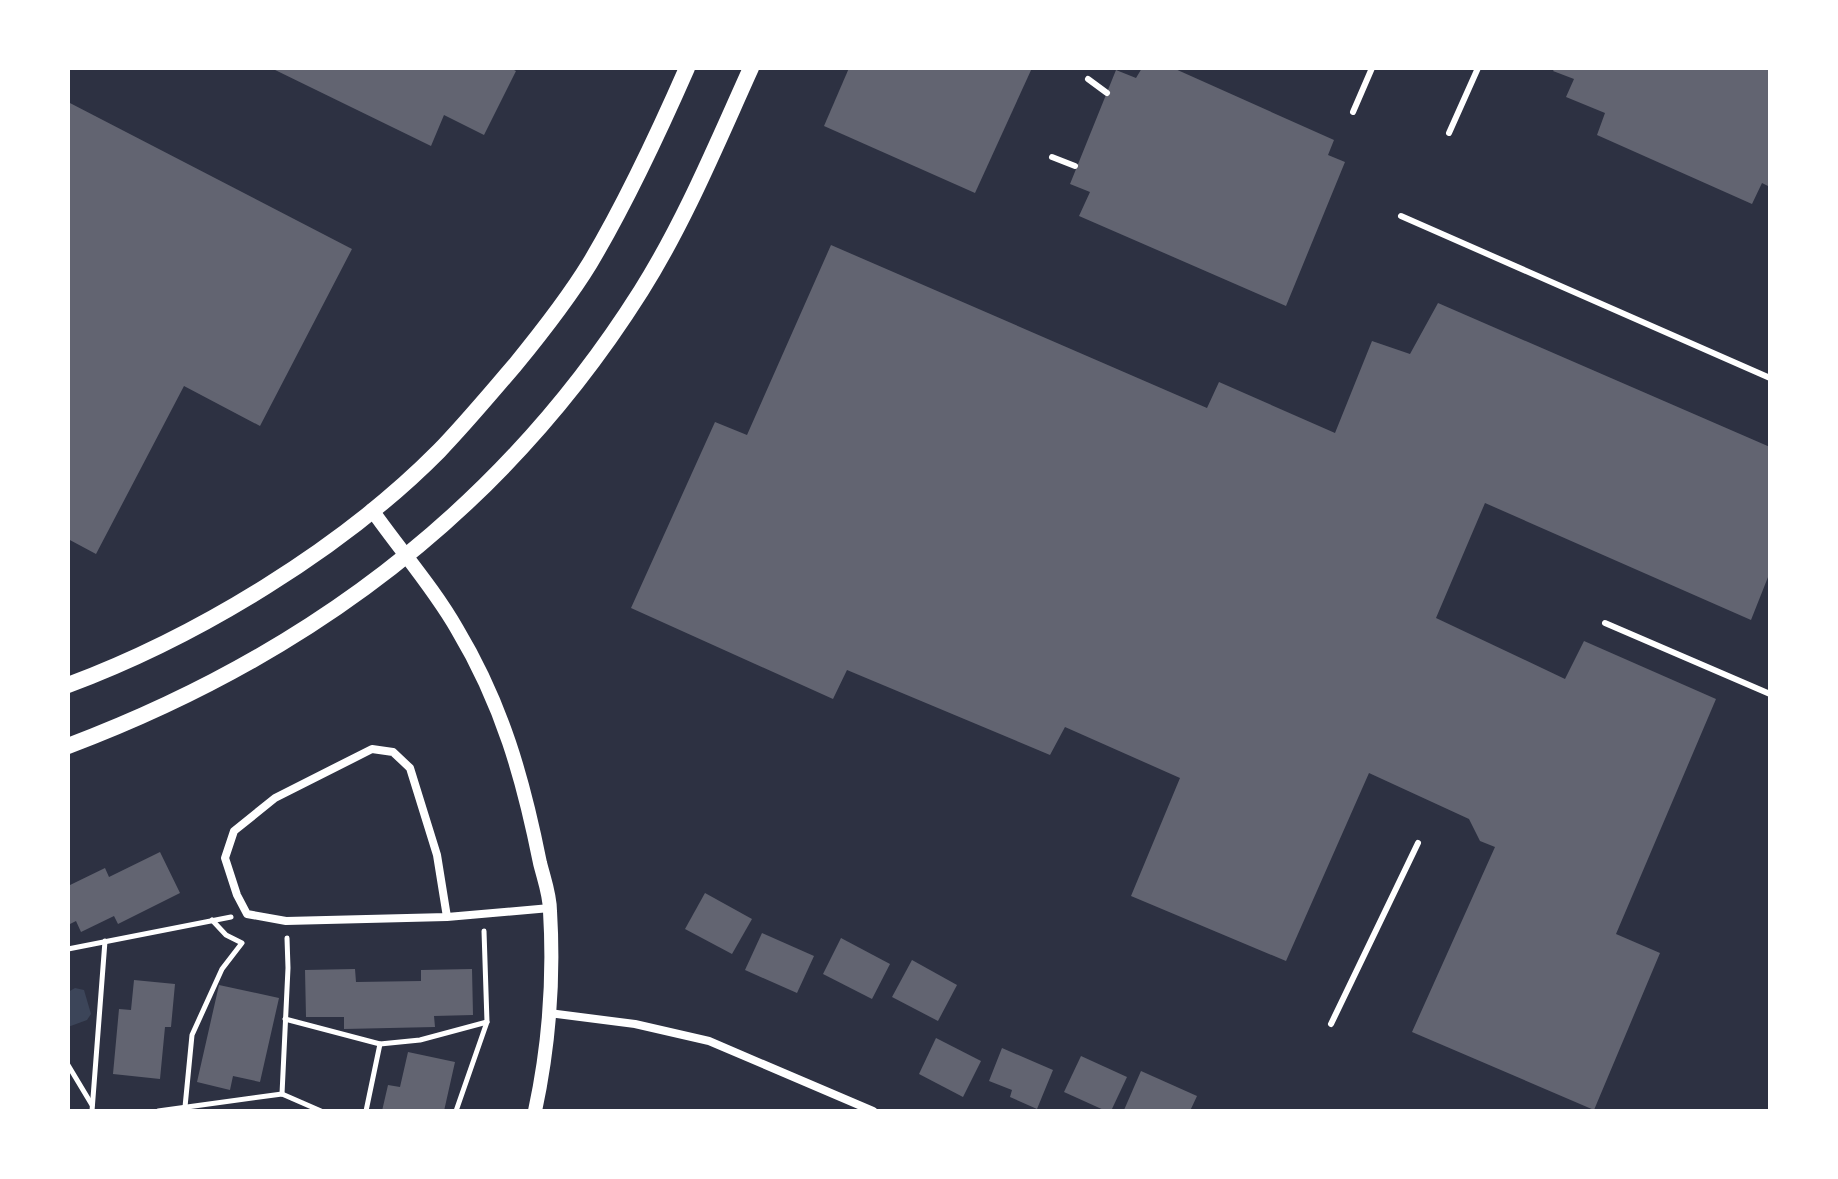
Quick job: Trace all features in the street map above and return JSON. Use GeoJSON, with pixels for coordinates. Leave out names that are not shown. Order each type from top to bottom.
{"type":"FeatureCollection","features":[{"type":"Feature","properties":{"kind":"main road"},"geometry":{"type":"LineString","coordinates":[[68,685],[126,661],[223,612],[291,569],[372,510],[446,443],[562,305],[590,263],[625,200],[687,68]]}},
{"type":"Feature","properties":{"kind":"main road"},"geometry":{"type":"LineString","coordinates":[[68,746],[172,703],[245,665],[293,636],[406,558],[460,511],[552,413],[641,290],[676,228],[751,68]]}},
{"type":"Feature","properties":{"kind":"street"},"geometry":{"type":"LineString","coordinates":[[372,510],[437,595],[477,664],[524,786],[550,908],[549,1013],[535,1111]]}},
{"type":"Feature","properties":{"kind":"street"},"geometry":{"type":"LineString","coordinates":[[447,917],[437,855],[410,768],[393,752],[372,749],[275,798],[234,831],[225,858],[247,914],[286,921],[447,917],[550,908]]}},
{"type":"Feature","properties":{"kind":"street"},"geometry":{"type":"LineString","coordinates":[[549,1013],[635,1024],[709,1041],[873,1111]]}},
{"type":"Feature","properties":{"kind":"lane"},"geometry":{"type":"LineString","coordinates":[[1353,112],[1372,68]]}},
{"type":"Feature","properties":{"kind":"lane"},"geometry":{"type":"LineString","coordinates":[[1449,133],[1478,68]]}},
{"type":"Feature","properties":{"kind":"lane"},"geometry":{"type":"LineString","coordinates":[[1088,79],[1107,93]]}},
{"type":"Feature","properties":{"kind":"lane"},"geometry":{"type":"LineString","coordinates":[[1052,157],[1075,166]]}},
{"type":"Feature","properties":{"kind":"lane"},"geometry":{"type":"LineString","coordinates":[[1401,216],[1770,378]]}},
{"type":"Feature","properties":{"kind":"lane"},"geometry":{"type":"LineString","coordinates":[[1605,623],[1770,694]]}},
{"type":"Feature","properties":{"kind":"lane"},"geometry":{"type":"LineString","coordinates":[[1331,1024],[1418,843]]}},
{"type":"Feature","properties":{"kind":"path"},"geometry":{"type":"LineString","coordinates":[[68,949],[247,914]]}},
{"type":"Feature","properties":{"kind":"path"},"geometry":{"type":"LineString","coordinates":[[456,1111],[487,1022],[484,914]]}},
{"type":"Feature","properties":{"kind":"path"},"geometry":{"type":"LineString","coordinates":[[186,1109],[192,1035],[222,969],[242,943],[226,935],[212,920]]}},
{"type":"Feature","properties":{"kind":"path"},"geometry":{"type":"LineString","coordinates":[[282,1094],[288,968],[286,921]]}},
{"type":"Feature","properties":{"kind":"path"},"geometry":{"type":"LineString","coordinates":[[93,1108],[105,941]]}},
{"type":"Feature","properties":{"kind":"path"},"geometry":{"type":"LineString","coordinates":[[285,1019],[380,1044],[420,1040],[487,1022]]}},
{"type":"Feature","properties":{"kind":"path"},"geometry":{"type":"LineString","coordinates":[[366,1111],[380,1044]]}},
{"type":"Feature","properties":{"kind":"path"},"geometry":{"type":"LineString","coordinates":[[68,1065],[93,1108]]}},
{"type":"Feature","properties":{"kind":"path"},"geometry":{"type":"LineString","coordinates":[[158,1111],[282,1094],[321,1111]]}},
{"type":"Feature","properties":{"kind":"shaded area"},"geometry":{"type":"Polygon","coordinates":[[[75,988],[84,990],[91,1014],[87,1020],[68,1027],[68,992],[75,988]]]}},
{"type":"Feature","properties":{"kind":"building"},"geometry":{"type":"Polygon","coordinates":[[[271,68],[510,68],[516,71],[484,135],[444,115],[431,146],[271,68]]]}},
{"type":"Feature","properties":{"kind":"building"},"geometry":{"type":"Polygon","coordinates":[[[849,68],[1032,68],[975,193],[824,126],[849,68]]]}},
{"type":"Feature","properties":{"kind":"building"},"geometry":{"type":"Polygon","coordinates":[[[1142,68],[1173,68],[1334,140],[1328,155],[1345,162],[1286,306],[1079,216],[1090,192],[1070,184],[1116,70],[1136,78],[1142,68]]]}},
{"type":"Feature","properties":{"kind":"building"},"geometry":{"type":"Polygon","coordinates":[[[1555,68],[1770,68],[1770,187],[1762,183],[1752,204],[1597,135],[1605,113],[1566,97],[1574,79],[1553,71],[1555,68]]]}},
{"type":"Feature","properties":{"kind":"building"},"geometry":{"type":"Polygon","coordinates":[[[68,102],[352,249],[260,426],[184,386],[96,554],[68,539],[68,102]]]}},
{"type":"Feature","properties":{"kind":"building"},"geometry":{"type":"Polygon","coordinates":[[[831,245],[1207,408],[1219,382],[1335,433],[1372,341],[1410,354],[1438,303],[1770,447],[1770,572],[1751,620],[1485,503],[1436,618],[1565,679],[1584,641],[1716,699],[1616,934],[1660,953],[1594,1110],[1412,1032],[1495,847],[1480,841],[1469,819],[1369,773],[1286,961],[1131,896],[1180,778],[1065,727],[1050,755],[847,670],[833,699],[631,608],[715,422],[747,435],[831,245]]]}},
{"type":"Feature","properties":{"kind":"building"},"geometry":{"type":"Polygon","coordinates":[[[160,852],[180,893],[118,924],[114,916],[81,932],[76,921],[68,925],[68,886],[105,868],[109,877],[160,852]]]}},
{"type":"Feature","properties":{"kind":"building"},"geometry":{"type":"Polygon","coordinates":[[[705,893],[752,919],[732,954],[685,929],[705,893]]]}},
{"type":"Feature","properties":{"kind":"building"},"geometry":{"type":"Polygon","coordinates":[[[762,933],[814,956],[797,993],[745,970],[762,933]]]}},
{"type":"Feature","properties":{"kind":"building"},"geometry":{"type":"Polygon","coordinates":[[[841,938],[890,964],[872,999],[823,974],[841,938]]]}},
{"type":"Feature","properties":{"kind":"building"},"geometry":{"type":"Polygon","coordinates":[[[912,960],[957,985],[938,1021],[892,997],[912,960]]]}},
{"type":"Feature","properties":{"kind":"building"},"geometry":{"type":"Polygon","coordinates":[[[355,969],[356,982],[421,981],[421,970],[472,969],[473,1015],[434,1016],[435,1027],[344,1029],[344,1017],[306,1017],[305,970],[355,969]]]}},
{"type":"Feature","properties":{"kind":"building"},"geometry":{"type":"Polygon","coordinates":[[[134,980],[175,984],[171,1027],[165,1027],[160,1079],[113,1074],[119,1009],[131,1010],[134,980]]]}},
{"type":"Feature","properties":{"kind":"building"},"geometry":{"type":"Polygon","coordinates":[[[219,985],[279,998],[260,1082],[233,1076],[230,1090],[197,1082],[219,985]]]}},
{"type":"Feature","properties":{"kind":"building"},"geometry":{"type":"Polygon","coordinates":[[[936,1038],[981,1061],[963,1097],[919,1074],[936,1038]]]}},
{"type":"Feature","properties":{"kind":"building"},"geometry":{"type":"Polygon","coordinates":[[[1002,1048],[1053,1070],[1037,1109],[1010,1097],[1012,1090],[989,1081],[1002,1048]]]}},
{"type":"Feature","properties":{"kind":"building"},"geometry":{"type":"Polygon","coordinates":[[[408,1052],[455,1062],[444,1111],[382,1111],[388,1085],[400,1087],[408,1052]]]}},
{"type":"Feature","properties":{"kind":"building"},"geometry":{"type":"Polygon","coordinates":[[[1081,1056],[1127,1077],[1111,1111],[1064,1092],[1081,1056]]]}},
{"type":"Feature","properties":{"kind":"building"},"geometry":{"type":"Polygon","coordinates":[[[1141,1071],[1197,1096],[1190,1111],[1124,1110],[1141,1071]]]}}]}
